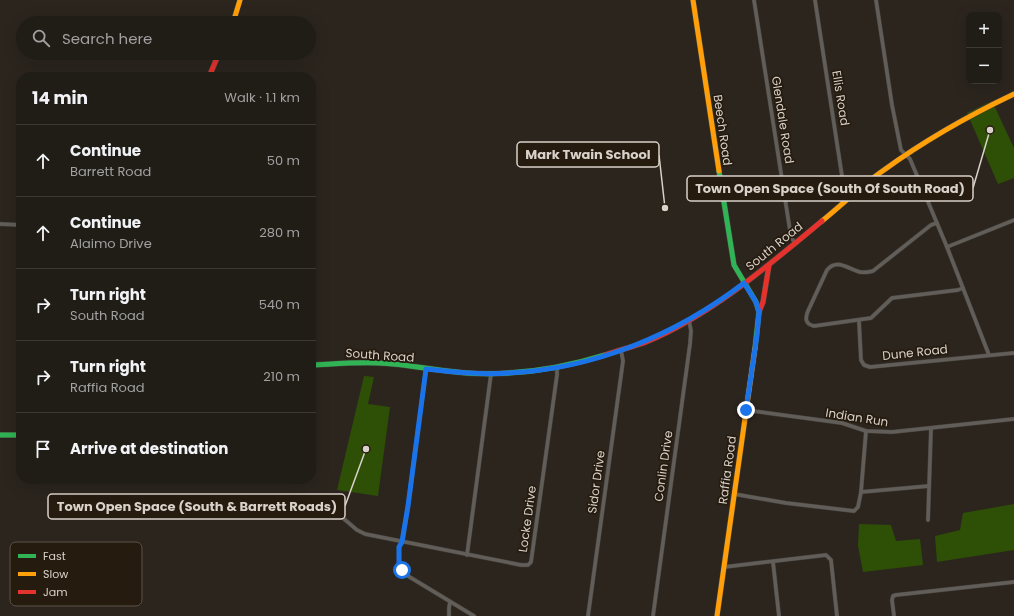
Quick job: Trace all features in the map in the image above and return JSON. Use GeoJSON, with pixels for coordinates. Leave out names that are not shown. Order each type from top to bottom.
{"type":"FeatureCollection","features":[{"type":"Feature","properties":{"kind":"main road"},"geometry":{"type":"LineString","coordinates":[[234,16],[240,0]]}},
{"type":"Feature","properties":{"kind":"main road","name":"Beech Road"},"geometry":{"type":"LineString","coordinates":[[693,0],[732,255],[734,265],[744,283]]}},
{"type":"Feature","properties":{"kind":"main road"},"geometry":{"type":"LineString","coordinates":[[210,72],[216,60]]}},
{"type":"Feature","properties":{"kind":"main road","name":"South Road"},"geometry":{"type":"LineString","coordinates":[[316,365],[379,363],[426,369],[491,374],[531,371],[557,368],[579,363],[621,350],[668,332],[689,320],[769,265],[882,171],[906,154],[969,117],[1014,94]]}},
{"type":"Feature","properties":{"kind":"main road"},"geometry":{"type":"LineString","coordinates":[[759,312],[763,302],[769,265]]}},
{"type":"Feature","properties":{"kind":"main road","name":"Raffia Road"},"geometry":{"type":"LineString","coordinates":[[717,616],[758,328],[759,312],[756,302],[744,283]]}},
{"type":"Feature","properties":{"kind":"main road"},"geometry":{"type":"LineString","coordinates":[[0,435],[16,435]]}},
{"type":"Feature","properties":{"kind":"street","name":"Glendale Road"},"geometry":{"type":"LineString","coordinates":[[754,0],[791,237],[794,243]]}},
{"type":"Feature","properties":{"kind":"street","name":"Ellis Road"},"geometry":{"type":"LineString","coordinates":[[816,0],[844,189],[848,199]]}},
{"type":"Feature","properties":{"kind":"street"},"geometry":{"type":"LineString","coordinates":[[876,0],[901,150],[910,159],[947,247],[989,355]]}},
{"type":"Feature","properties":{"kind":"street"},"geometry":{"type":"LineString","coordinates":[[947,247],[1014,220]]}},
{"type":"Feature","properties":{"kind":"street"},"geometry":{"type":"LineString","coordinates":[[936,223],[931,225],[873,271],[866,273],[860,272],[841,264],[830,266],[806,316],[806,322],[814,326],[859,321],[871,318],[892,298],[958,290],[963,288]]}},
{"type":"Feature","properties":{"kind":"street"},"geometry":{"type":"LineString","coordinates":[[0,224],[16,225]]}},
{"type":"Feature","properties":{"kind":"street","name":"Conlin Drive"},"geometry":{"type":"LineString","coordinates":[[653,616],[690,344],[691,331],[689,320]]}},
{"type":"Feature","properties":{"kind":"street","name":"Dune Road"},"geometry":{"type":"LineString","coordinates":[[859,321],[861,360],[864,365],[870,367],[1014,353]]}},
{"type":"Feature","properties":{"kind":"street","name":"Sidor Drive"},"geometry":{"type":"LineString","coordinates":[[588,616],[623,361],[621,350]]}},
{"type":"Feature","properties":{"kind":"street","name":"Locke Drive"},"geometry":{"type":"LineString","coordinates":[[330,507],[356,530],[365,534],[467,555],[528,565],[531,562],[557,368]]}},
{"type":"Feature","properties":{"kind":"street"},"geometry":{"type":"LineString","coordinates":[[426,369],[402,542],[399,547],[399,563],[402,570],[408,576],[474,616]]}},
{"type":"Feature","properties":{"kind":"street"},"geometry":{"type":"LineString","coordinates":[[467,555],[491,374]]}},
{"type":"Feature","properties":{"kind":"street","name":"Indian Run"},"geometry":{"type":"LineString","coordinates":[[746,410],[842,423],[866,431],[892,432],[1014,419]]}},
{"type":"Feature","properties":{"kind":"street"},"geometry":{"type":"LineString","coordinates":[[928,520],[931,429]]}},
{"type":"Feature","properties":{"kind":"street"},"geometry":{"type":"LineString","coordinates":[[734,494],[786,503],[854,511],[858,507],[861,492],[866,431]]}},
{"type":"Feature","properties":{"kind":"street"},"geometry":{"type":"LineString","coordinates":[[861,492],[929,486]]}},
{"type":"Feature","properties":{"kind":"street"},"geometry":{"type":"LineString","coordinates":[[724,567],[826,555],[831,560],[837,616]]}},
{"type":"Feature","properties":{"kind":"street"},"geometry":{"type":"LineString","coordinates":[[773,562],[779,616]]}},
{"type":"Feature","properties":{"kind":"street"},"geometry":{"type":"LineString","coordinates":[[894,616],[892,600],[893,596],[896,594],[1014,582]]}},
{"type":"Feature","properties":{"kind":"street"},"geometry":{"type":"LineString","coordinates":[[449,616],[450,602]]}},
{"type":"Feature","properties":{"kind":"green space"},"geometry":{"type":"Polygon","coordinates":[[[992,101],[1014,148],[1014,178],[998,184],[967,113],[992,101]]]}},
{"type":"Feature","properties":{"kind":"green space"},"geometry":{"type":"Polygon","coordinates":[[[364,376],[374,377],[368,404],[390,407],[378,496],[337,490],[364,376]]]}},
{"type":"Feature","properties":{"kind":"green space"},"geometry":{"type":"Polygon","coordinates":[[[1014,504],[1014,550],[937,562],[935,536],[960,530],[963,513],[1014,504]]]}},
{"type":"Feature","properties":{"kind":"green space"},"geometry":{"type":"Polygon","coordinates":[[[859,524],[891,525],[896,541],[920,539],[923,565],[863,572],[858,546],[859,524]]]}},
{"type":"Feature","properties":{"kind":"traffic: fast"},"geometry":{"type":"LineString","coordinates":[[719,171],[734,265],[756,302],[759,312],[755,348]]}},
{"type":"Feature","properties":{"kind":"traffic: fast"},"geometry":{"type":"LineString","coordinates":[[316,365],[378,363],[484,374],[554,368],[605,355]]}},
{"type":"Feature","properties":{"kind":"traffic: fast"},"geometry":{"type":"LineString","coordinates":[[0,435],[16,435]]}},
{"type":"Feature","properties":{"kind":"traffic: slow"},"geometry":{"type":"LineString","coordinates":[[235,16],[240,0]]}},
{"type":"Feature","properties":{"kind":"traffic: slow"},"geometry":{"type":"LineString","coordinates":[[693,0],[719,171]]}},
{"type":"Feature","properties":{"kind":"traffic: slow"},"geometry":{"type":"LineString","coordinates":[[822,221],[868,182],[915,149],[964,120],[1014,94]]}},
{"type":"Feature","properties":{"kind":"traffic: slow"},"geometry":{"type":"LineString","coordinates":[[717,616],[755,348]]}},
{"type":"Feature","properties":{"kind":"traffic: jam"},"geometry":{"type":"LineString","coordinates":[[211,72],[216,60]]}},
{"type":"Feature","properties":{"kind":"traffic: jam"},"geometry":{"type":"LineString","coordinates":[[605,355],[646,342],[693,318],[760,272],[822,221]]}},
{"type":"Feature","properties":{"kind":"traffic: jam"},"geometry":{"type":"LineString","coordinates":[[759,312],[763,302],[769,265]]}},
{"type":"Feature","properties":{"kind":"place","name":"Town Open Space (South Of South Road)"},"geometry":{"type":"Point","coordinates":[990,130]}},
{"type":"Feature","properties":{"kind":"place","name":"Mark Twain School"},"geometry":{"type":"Point","coordinates":[665,208]}},
{"type":"Feature","properties":{"kind":"place","name":"Town Open Space (South & Barrett Roads)"},"geometry":{"type":"Point","coordinates":[366,449]}},
{"type":"Feature","properties":{"kind":"route"},"geometry":{"type":"LineString","coordinates":[[402,570],[399,563],[399,547],[402,542],[408,506],[426,369],[491,374],[557,368],[579,363],[645,342],[668,332],[689,320],[744,283],[756,302],[759,312],[746,410]]}}]}
